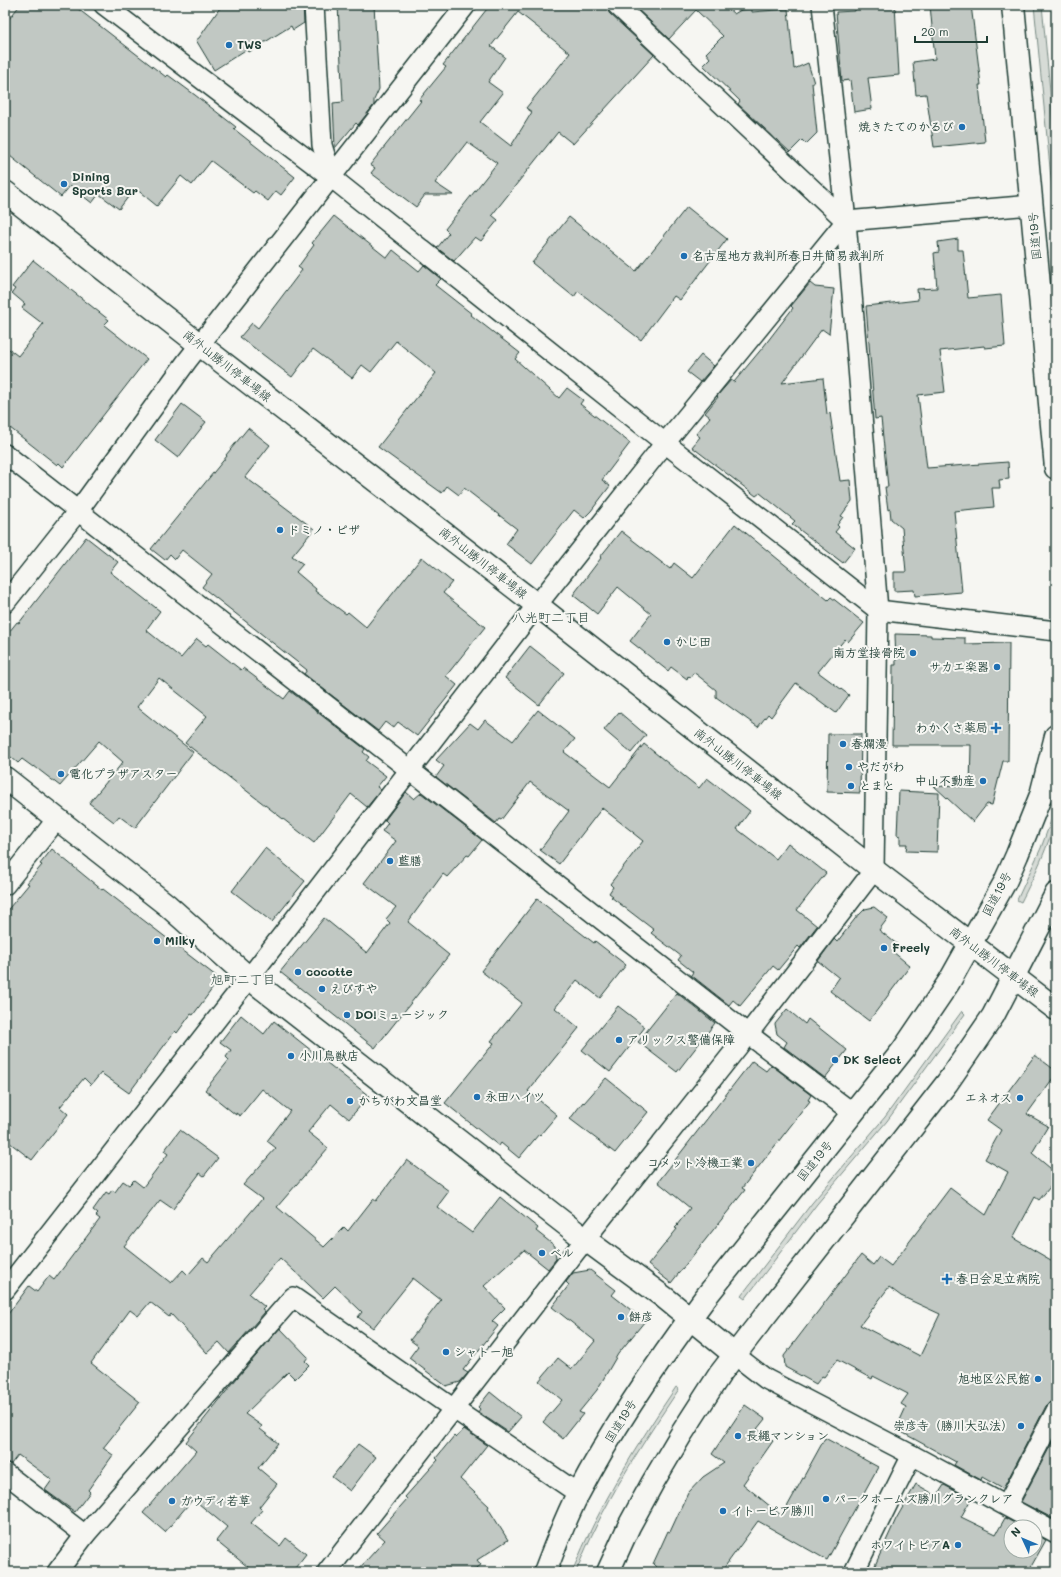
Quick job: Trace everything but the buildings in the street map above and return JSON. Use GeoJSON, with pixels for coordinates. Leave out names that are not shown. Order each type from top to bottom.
{"type":"FeatureCollection","features":[{"type":"Feature","properties":{"kind":"main road","name":"国道19号"},"geometry":{"type":"LineString","coordinates":[[1013,5],[1056,468]]}},
{"type":"Feature","properties":{"kind":"main road","name":"南外山勝川停車場線"},"geometry":{"type":"LineString","coordinates":[[5,192],[200,345],[537,605],[874,870],[1056,1009]]}},
{"type":"Feature","properties":{"kind":"main road","name":"国道19号"},"geometry":{"type":"LineString","coordinates":[[545,1572],[560,1532],[578,1494],[635,1399],[690,1318],[704,1298],[903,1050],[949,982],[1004,882],[1030,825],[1041,795],[1056,736]]}},
{"type":"Feature","properties":{"kind":"main road"},"geometry":{"type":"LineString","coordinates":[[5,778],[167,905],[250,978],[586,1240],[690,1318],[735,1355]]}},
{"type":"Feature","properties":{"kind":"main road"},"geometry":{"type":"LineString","coordinates":[[608,1572],[629,1526],[653,1482],[696,1410],[720,1374],[947,1083],[993,1016],[1056,894]]}},
{"type":"Feature","properties":{"kind":"street"},"geometry":{"type":"LineString","coordinates":[[104,5],[332,178],[878,610],[1056,631]]}},
{"type":"Feature","properties":{"kind":"street"},"geometry":{"type":"LineString","coordinates":[[314,5],[322,145],[332,178]]}},
{"type":"Feature","properties":{"kind":"street"},"geometry":{"type":"LineString","coordinates":[[5,603],[78,511],[200,345],[466,5]]}},
{"type":"Feature","properties":{"kind":"street"},"geometry":{"type":"LineString","coordinates":[[617,5],[846,221]]}},
{"type":"Feature","properties":{"kind":"street"},"geometry":{"type":"LineString","coordinates":[[327,1572],[748,1034],[874,870],[878,610],[846,221],[822,5]]}},
{"type":"Feature","properties":{"kind":"street"},"geometry":{"type":"LineString","coordinates":[[5,1290],[250,978],[409,769],[537,605],[665,443],[846,221],[1032,205]]}},
{"type":"Feature","properties":{"kind":"street"},"geometry":{"type":"LineString","coordinates":[[5,454],[748,1034],[853,1113]]}},
{"type":"Feature","properties":{"kind":"street"},"geometry":{"type":"LineString","coordinates":[[5,885],[58,819]]}},
{"type":"Feature","properties":{"kind":"street"},"geometry":{"type":"LineString","coordinates":[[57,1572],[85,1535],[293,1297],[578,1494]]}},
{"type":"Feature","properties":{"kind":"street"},"geometry":{"type":"LineString","coordinates":[[735,1355],[766,1379],[1007,1505],[1056,1533]]}},
{"type":"Feature","properties":{"kind":"street"},"geometry":{"type":"LineString","coordinates":[[1007,1505],[1056,1411]]}},
{"type":"Feature","properties":{"kind":"street"},"geometry":{"type":"LineString","coordinates":[[854,1572],[912,1455]]}},
{"type":"Feature","properties":{"kind":"street"},"geometry":{"type":"LineString","coordinates":[[5,1473],[85,1535]]}},
{"type":"Feature","properties":{"kind":"shaded area"},"geometry":{"type":"Polygon","coordinates":[[[1034,5],[1042,5],[1056,155],[1056,229],[1034,5]]]}},
{"type":"Feature","properties":{"kind":"shaded area"},"geometry":{"type":"Polygon","coordinates":[[[1056,807],[1055,818],[1048,842],[1021,902],[1017,900],[1041,848],[1056,807]]]}},
{"type":"Feature","properties":{"kind":"shaded area"},"geometry":{"type":"Polygon","coordinates":[[[962,1011],[965,1014],[887,1121],[817,1204],[745,1299],[741,1296],[812,1203],[885,1117],[962,1011]]]}},
{"type":"Feature","properties":{"kind":"shaded area"},"geometry":{"type":"Polygon","coordinates":[[[676,1387],[679,1389],[622,1478],[597,1524],[576,1572],[572,1572],[606,1500],[676,1387]]]}},
{"type":"Feature","properties":{"kind":"place","name":"TWS"},"geometry":{"type":"Point","coordinates":[229,45]}},
{"type":"Feature","properties":{"kind":"place","name":"焼きたてのかるび"},"geometry":{"type":"Point","coordinates":[962,127]}},
{"type":"Feature","properties":{"kind":"place","name":"Dining Sports Bar"},"geometry":{"type":"Point","coordinates":[64,184]}},
{"type":"Feature","properties":{"kind":"place","name":"名古屋地方裁判所春日井簡易裁判所"},"geometry":{"type":"Point","coordinates":[684,256]}},
{"type":"Feature","properties":{"kind":"place","name":"ドミノ・ピザ"},"geometry":{"type":"Point","coordinates":[280,530]}},
{"type":"Feature","properties":{"kind":"place","name":"かじ田"},"geometry":{"type":"Point","coordinates":[667,642]}},
{"type":"Feature","properties":{"kind":"place","name":"南方堂接骨院"},"geometry":{"type":"Point","coordinates":[913,653]}},
{"type":"Feature","properties":{"kind":"place","name":"サカエ楽器"},"geometry":{"type":"Point","coordinates":[997,667]}},
{"type":"Feature","properties":{"kind":"place","name":"わかくさ薬局"},"geometry":{"type":"Point","coordinates":[996,728]}},
{"type":"Feature","properties":{"kind":"place","name":"春爛漫"},"geometry":{"type":"Point","coordinates":[843,744]}},
{"type":"Feature","properties":{"kind":"place","name":"やだがわ"},"geometry":{"type":"Point","coordinates":[849,767]}},
{"type":"Feature","properties":{"kind":"place","name":"電化プラザアスター"},"geometry":{"type":"Point","coordinates":[61,774]}},
{"type":"Feature","properties":{"kind":"place","name":"中山不動産"},"geometry":{"type":"Point","coordinates":[983,781]}},
{"type":"Feature","properties":{"kind":"place","name":"とまと"},"geometry":{"type":"Point","coordinates":[851,786]}},
{"type":"Feature","properties":{"kind":"place","name":"藍膳"},"geometry":{"type":"Point","coordinates":[390,861]}},
{"type":"Feature","properties":{"kind":"place","name":"Milky"},"geometry":{"type":"Point","coordinates":[157,941]}},
{"type":"Feature","properties":{"kind":"place","name":"Freely"},"geometry":{"type":"Point","coordinates":[884,948]}},
{"type":"Feature","properties":{"kind":"place","name":"cocotte"},"geometry":{"type":"Point","coordinates":[298,972]}},
{"type":"Feature","properties":{"kind":"place","name":"えびすや"},"geometry":{"type":"Point","coordinates":[322,989]}},
{"type":"Feature","properties":{"kind":"place","name":"DO!ミュージック"},"geometry":{"type":"Point","coordinates":[347,1015]}},
{"type":"Feature","properties":{"kind":"place","name":"アリックス警備保障"},"geometry":{"type":"Point","coordinates":[619,1040]}},
{"type":"Feature","properties":{"kind":"place","name":"小川鳥獣店"},"geometry":{"type":"Point","coordinates":[291,1056]}},
{"type":"Feature","properties":{"kind":"place","name":"DK Select"},"geometry":{"type":"Point","coordinates":[835,1060]}},
{"type":"Feature","properties":{"kind":"place","name":"永田ハイツ"},"geometry":{"type":"Point","coordinates":[477,1097]}},
{"type":"Feature","properties":{"kind":"place","name":"エネオス"},"geometry":{"type":"Point","coordinates":[1020,1098]}},
{"type":"Feature","properties":{"kind":"place","name":"かちがわ文昌堂"},"geometry":{"type":"Point","coordinates":[350,1101]}},
{"type":"Feature","properties":{"kind":"place","name":"コメット冷機工業"},"geometry":{"type":"Point","coordinates":[751,1163]}},
{"type":"Feature","properties":{"kind":"place","name":"ベル"},"geometry":{"type":"Point","coordinates":[542,1253]}},
{"type":"Feature","properties":{"kind":"place","name":"春日会足立病院"},"geometry":{"type":"Point","coordinates":[947,1279]}},
{"type":"Feature","properties":{"kind":"place","name":"餅彦"},"geometry":{"type":"Point","coordinates":[621,1317]}},
{"type":"Feature","properties":{"kind":"place","name":"シャトー旭"},"geometry":{"type":"Point","coordinates":[446,1352]}},
{"type":"Feature","properties":{"kind":"place","name":"旭地区公民館"},"geometry":{"type":"Point","coordinates":[1038,1379]}},
{"type":"Feature","properties":{"kind":"place","name":"崇彦寺（勝川大弘法）"},"geometry":{"type":"Point","coordinates":[1021,1426]}},
{"type":"Feature","properties":{"kind":"place","name":"長繩マンション"},"geometry":{"type":"Point","coordinates":[738,1436]}},
{"type":"Feature","properties":{"kind":"place","name":"パークホームズ勝川グランクレア"},"geometry":{"type":"Point","coordinates":[826,1499]}},
{"type":"Feature","properties":{"kind":"place","name":"ガウディ若草"},"geometry":{"type":"Point","coordinates":[172,1501]}},
{"type":"Feature","properties":{"kind":"place","name":"イトーピア勝川"},"geometry":{"type":"Point","coordinates":[723,1511]}},
{"type":"Feature","properties":{"kind":"place","name":"ホワイトピアA"},"geometry":{"type":"Point","coordinates":[958,1545]}},
{"type":"Feature","properties":{"kind":"district","name":"八光町二丁目"},"geometry":{"type":"Point","coordinates":[551,617]}},
{"type":"Feature","properties":{"kind":"district","name":"旭町二丁目"},"geometry":{"type":"Point","coordinates":[243,979]}}]}
